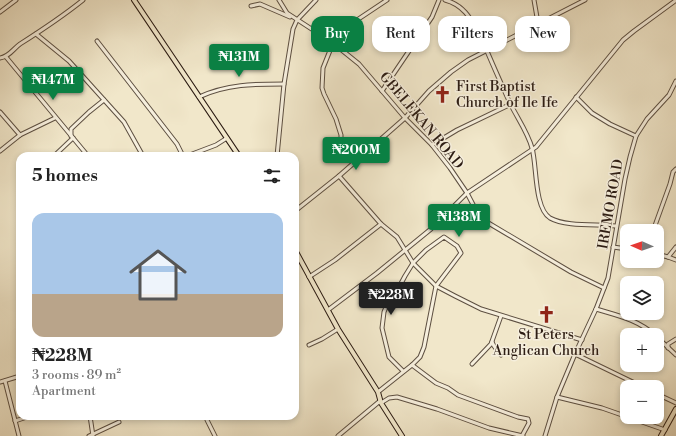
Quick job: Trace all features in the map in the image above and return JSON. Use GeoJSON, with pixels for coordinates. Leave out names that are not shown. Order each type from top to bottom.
{"type":"FeatureCollection","features":[{"type":"Feature","properties":{"kind":"main road"},"geometry":{"type":"LineString","coordinates":[[134,0],[237,152]]}},
{"type":"Feature","properties":{"kind":"main road"},"geometry":{"type":"LineString","coordinates":[[299,258],[338,329],[378,392],[381,402],[402,436]]}},
{"type":"Feature","properties":{"kind":"main road"},"geometry":{"type":"LineString","coordinates":[[661,436],[676,409]]}},
{"type":"Feature","properties":{"kind":"street"},"geometry":{"type":"LineString","coordinates":[[0,12],[16,0]]}},
{"type":"Feature","properties":{"kind":"street"},"geometry":{"type":"LineString","coordinates":[[0,58],[6,57],[18,46],[63,16],[83,0]]}},
{"type":"Feature","properties":{"kind":"street"},"geometry":{"type":"LineString","coordinates":[[279,0],[286,13],[297,20]]}},
{"type":"Feature","properties":{"kind":"street"},"geometry":{"type":"LineString","coordinates":[[277,152],[284,84],[293,29],[297,20],[316,0]]}},
{"type":"Feature","properties":{"kind":"street"},"geometry":{"type":"LineString","coordinates":[[363,16],[387,0]]}},
{"type":"Feature","properties":{"kind":"street"},"geometry":{"type":"LineString","coordinates":[[382,91],[432,17],[439,0]]}},
{"type":"Feature","properties":{"kind":"street"},"geometry":{"type":"LineString","coordinates":[[445,0],[460,6],[469,16]]}},
{"type":"Feature","properties":{"kind":"street"},"geometry":{"type":"LineString","coordinates":[[534,0],[537,16]]}},
{"type":"Feature","properties":{"kind":"street"},"geometry":{"type":"LineString","coordinates":[[552,16],[585,0]]}},
{"type":"Feature","properties":{"kind":"street"},"geometry":{"type":"LineString","coordinates":[[328,310],[431,229],[467,193],[536,147],[623,40],[675,2]]}},
{"type":"Feature","properties":{"kind":"street"},"geometry":{"type":"LineString","coordinates":[[251,6],[260,4],[297,20]]}},
{"type":"Feature","properties":{"kind":"street","name":"GBELEKAN ROAD"},"geometry":{"type":"LineString","coordinates":[[297,20],[311,29]]}},
{"type":"Feature","properties":{"kind":"street"},"geometry":{"type":"LineString","coordinates":[[36,34],[69,61],[124,122],[141,152]]}},
{"type":"Feature","properties":{"kind":"street"},"geometry":{"type":"LineString","coordinates":[[97,41],[178,144],[182,152]]}},
{"type":"Feature","properties":{"kind":"street"},"geometry":{"type":"LineString","coordinates":[[329,52],[323,68],[322,88],[336,119],[341,135],[342,146],[353,163]]}},
{"type":"Feature","properties":{"kind":"street","name":"GBELEKAN ROAD"},"geometry":{"type":"LineString","coordinates":[[344,52],[359,64],[405,118],[432,145],[467,193],[480,218],[571,272],[604,288]]}},
{"type":"Feature","properties":{"kind":"street"},"geometry":{"type":"LineString","coordinates":[[299,207],[339,176],[405,118],[430,91],[451,72],[468,60],[485,52]]}},
{"type":"Feature","properties":{"kind":"street"},"geometry":{"type":"LineString","coordinates":[[487,52],[510,104],[528,137],[532,149],[539,196],[544,212],[549,217],[557,221],[616,226]]}},
{"type":"Feature","properties":{"kind":"street"},"geometry":{"type":"LineString","coordinates":[[6,57],[85,152]]}},
{"type":"Feature","properties":{"kind":"street","name":"IREMO ROAD"},"geometry":{"type":"LineString","coordinates":[[545,436],[557,397],[596,310],[604,288],[611,263],[616,226],[630,157],[636,136],[646,119],[669,95],[676,80]]}},
{"type":"Feature","properties":{"kind":"street"},"geometry":{"type":"LineString","coordinates":[[199,97],[217,89],[236,86],[284,84]]}},
{"type":"Feature","properties":{"kind":"street"},"geometry":{"type":"LineString","coordinates":[[576,97],[592,113],[610,124],[636,136]]}},
{"type":"Feature","properties":{"kind":"street"},"geometry":{"type":"LineString","coordinates":[[72,137],[71,129],[104,100]]}},
{"type":"Feature","properties":{"kind":"street"},"geometry":{"type":"LineString","coordinates":[[432,145],[457,130],[510,104]]}},
{"type":"Feature","properties":{"kind":"street"},"geometry":{"type":"LineString","coordinates":[[0,112],[20,135]]}},
{"type":"Feature","properties":{"kind":"street"},"geometry":{"type":"LineString","coordinates":[[0,151],[20,135],[55,118]]}},
{"type":"Feature","properties":{"kind":"street"},"geometry":{"type":"LineString","coordinates":[[58,152],[72,137]]}},
{"type":"Feature","properties":{"kind":"street"},"geometry":{"type":"LineString","coordinates":[[198,152],[216,145],[228,138]]}},
{"type":"Feature","properties":{"kind":"street"},"geometry":{"type":"LineString","coordinates":[[655,224],[676,169]]}},
{"type":"Feature","properties":{"kind":"street"},"geometry":{"type":"LineString","coordinates":[[339,176],[381,224],[397,237],[413,263],[436,286],[481,309],[582,340]]}},
{"type":"Feature","properties":{"kind":"street"},"geometry":{"type":"LineString","coordinates":[[309,277],[335,260],[381,224]]}},
{"type":"Feature","properties":{"kind":"street"},"geometry":{"type":"LineString","coordinates":[[378,392],[420,357],[424,347],[436,286],[461,251],[457,246],[444,237],[426,250],[413,263],[398,289],[389,300],[384,312],[382,328],[389,357],[403,371]]}},
{"type":"Feature","properties":{"kind":"street"},"geometry":{"type":"LineString","coordinates":[[613,247],[620,248]]}},
{"type":"Feature","properties":{"kind":"street"},"geometry":{"type":"LineString","coordinates":[[668,257],[676,247]]}},
{"type":"Feature","properties":{"kind":"street"},"geometry":{"type":"LineString","coordinates":[[664,256],[676,260]]}},
{"type":"Feature","properties":{"kind":"street"},"geometry":{"type":"LineString","coordinates":[[596,310],[633,320],[646,328]]}},
{"type":"Feature","properties":{"kind":"street"},"geometry":{"type":"LineString","coordinates":[[472,364],[481,353],[486,350],[492,341],[501,316]]}},
{"type":"Feature","properties":{"kind":"street"},"geometry":{"type":"LineString","coordinates":[[309,345],[338,329]]}},
{"type":"Feature","properties":{"kind":"street"},"geometry":{"type":"LineString","coordinates":[[668,348],[668,344],[676,339]]}},
{"type":"Feature","properties":{"kind":"street"},"geometry":{"type":"LineString","coordinates":[[492,341],[501,355]]}},
{"type":"Feature","properties":{"kind":"street"},"geometry":{"type":"LineString","coordinates":[[664,344],[676,355]]}},
{"type":"Feature","properties":{"kind":"street"},"geometry":{"type":"LineString","coordinates":[[575,354],[629,380]]}},
{"type":"Feature","properties":{"kind":"street"},"geometry":{"type":"LineString","coordinates":[[338,436],[381,402],[389,398],[397,397],[437,409],[489,428],[523,436],[529,423],[528,419],[518,417],[458,395],[448,388],[436,383],[412,364]]}},
{"type":"Feature","properties":{"kind":"street"},"geometry":{"type":"LineString","coordinates":[[0,382],[16,377]]}},
{"type":"Feature","properties":{"kind":"street"},"geometry":{"type":"LineString","coordinates":[[5,381],[19,436]]}},
{"type":"Feature","properties":{"kind":"street"},"geometry":{"type":"LineString","coordinates":[[557,397],[602,408],[665,430]]}},
{"type":"Feature","properties":{"kind":"street"},"geometry":{"type":"LineString","coordinates":[[664,397],[676,403]]}},
{"type":"Feature","properties":{"kind":"street"},"geometry":{"type":"LineString","coordinates":[[91,420],[93,435]]}},
{"type":"Feature","properties":{"kind":"street"},"geometry":{"type":"LineString","coordinates":[[207,420],[215,436]]}},
{"type":"Feature","properties":{"kind":"street"},"geometry":{"type":"LineString","coordinates":[[88,436],[93,435],[118,422]]}},
{"type":"Feature","properties":{"kind":"place","name":"First Baptist Church of Ile Ife"},"geometry":{"type":"Point","coordinates":[443,94]}},
{"type":"Feature","properties":{"kind":"place","name":"St Peters Anglican Church"},"geometry":{"type":"Point","coordinates":[546,314]}}]}
